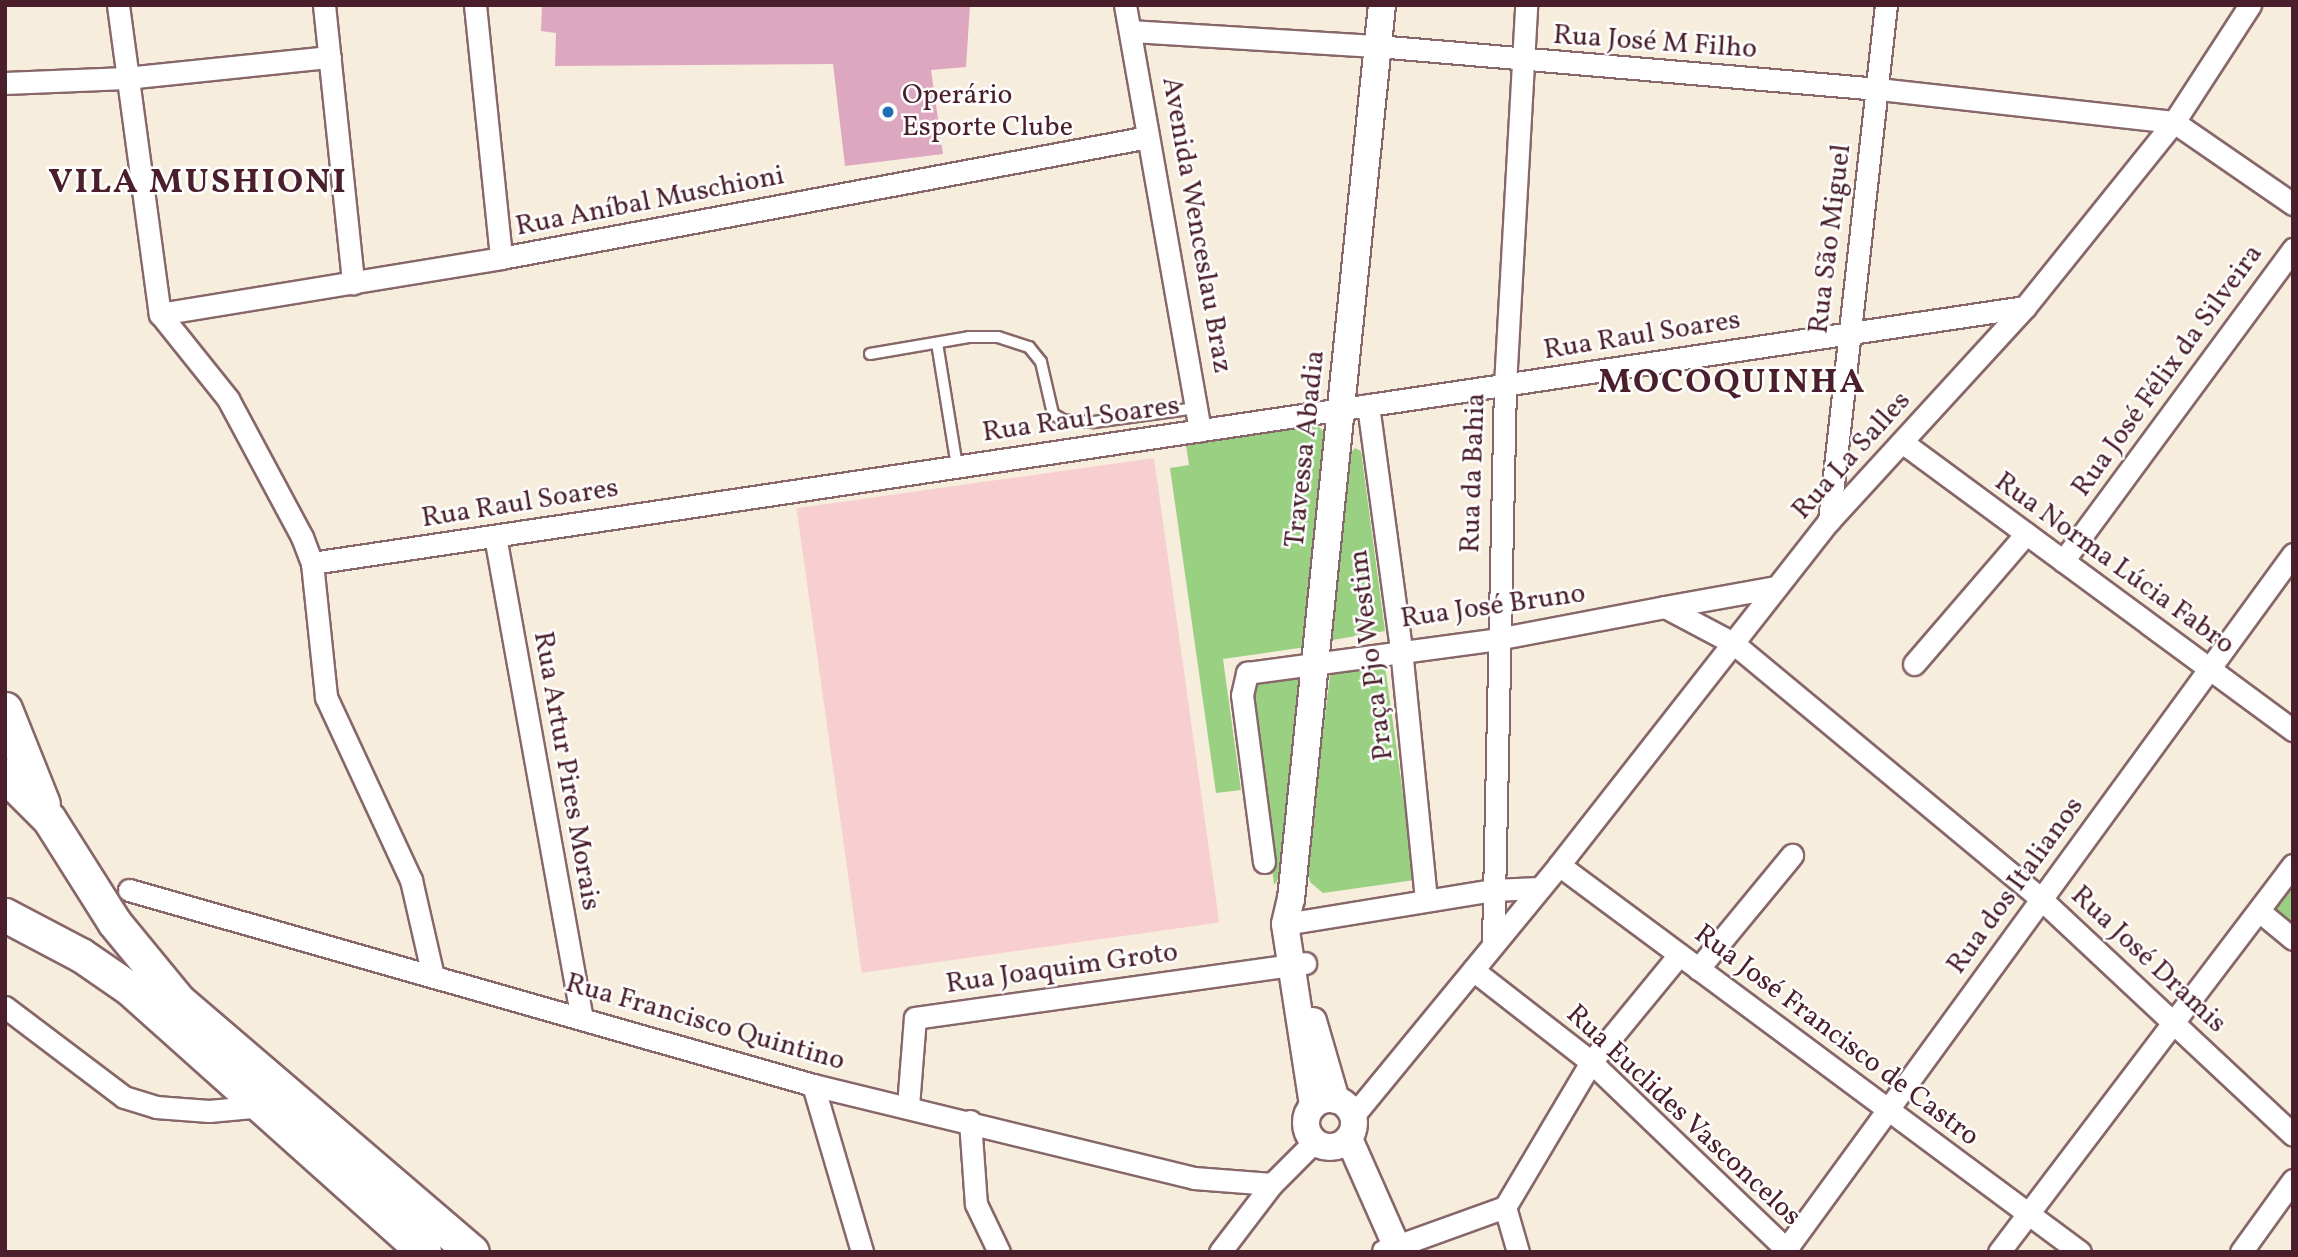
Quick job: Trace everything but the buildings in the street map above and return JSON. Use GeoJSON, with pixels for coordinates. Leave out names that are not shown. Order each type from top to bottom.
{"type":"FeatureCollection","features":[{"type":"Feature","properties":{"kind":"highway"},"geometry":{"type":"LineString","coordinates":[[5,709],[49,820],[114,922],[178,1000],[472,1252]]}},
{"type":"Feature","properties":{"kind":"highway"},"geometry":{"type":"LineString","coordinates":[[5,775],[49,820]]}},
{"type":"Feature","properties":{"kind":"highway"},"geometry":{"type":"LineString","coordinates":[[5,915],[81,955],[129,988],[424,1252]]}},
{"type":"Feature","properties":{"kind":"street"},"geometry":{"type":"LineString","coordinates":[[118,5],[160,314],[248,431],[284,498],[312,563],[326,697],[411,880],[433,976]]}},
{"type":"Feature","properties":{"kind":"street"},"geometry":{"type":"LineString","coordinates":[[324,5],[352,283]]}},
{"type":"Feature","properties":{"kind":"street"},"geometry":{"type":"LineString","coordinates":[[475,5],[501,258]]}},
{"type":"Feature","properties":{"kind":"street","name":"Avenida Wenceslau Braz"},"geometry":{"type":"LineString","coordinates":[[1125,5],[1200,430]]}},
{"type":"Feature","properties":{"kind":"street","name":"Travessa Abadia"},"geometry":{"type":"LineString","coordinates":[[1297,964],[1292,915],[1316,662],[1355,407],[1377,46],[1382,5]]}},
{"type":"Feature","properties":{"kind":"street","name":"Rua da Bahia"},"geometry":{"type":"LineString","coordinates":[[1493,944],[1497,639],[1505,385],[1526,5]]}},
{"type":"Feature","properties":{"kind":"street","name":"Rua São Miguel"},"geometry":{"type":"LineString","coordinates":[[1829,522],[1847,333],[1879,89],[1886,5]]}},
{"type":"Feature","properties":{"kind":"street","name":"Rua La Salles"},"geometry":{"type":"LineString","coordinates":[[1220,1252],[1272,1184],[1334,1125],[1473,970],[1829,522],[2025,307],[2174,122],[2250,5]]}},
{"type":"Feature","properties":{"kind":"street","name":"Rua José M Filho"},"geometry":{"type":"LineString","coordinates":[[1131,31],[1377,46],[1521,61],[1879,89],[2174,122]]}},
{"type":"Feature","properties":{"kind":"street"},"geometry":{"type":"LineString","coordinates":[[12,84],[126,78],[330,57]]}},
{"type":"Feature","properties":{"kind":"street"},"geometry":{"type":"LineString","coordinates":[[2174,122],[2293,204]]}},
{"type":"Feature","properties":{"kind":"street","name":"Rua Aníbal Muschioni"},"geometry":{"type":"LineString","coordinates":[[160,314],[501,258],[1148,137]]}},
{"type":"Feature","properties":{"kind":"street","name":"Rua José Félix da Silveira"},"geometry":{"type":"LineString","coordinates":[[2063,561],[2293,249]]}},
{"type":"Feature","properties":{"kind":"street","name":"Rua Raul Soares"},"geometry":{"type":"LineString","coordinates":[[312,563],[2025,307]]}},
{"type":"Feature","properties":{"kind":"street","name":"Praça Pjo Westim"},"geometry":{"type":"LineString","coordinates":[[1355,407],[1401,649],[1426,900]]}},
{"type":"Feature","properties":{"kind":"street","name":"Rua Norma Lúcia Fabro"},"geometry":{"type":"LineString","coordinates":[[1902,442],[2293,730]]}},
{"type":"Feature","properties":{"kind":"street"},"geometry":{"type":"LineString","coordinates":[[1914,664],[2026,534]]}},
{"type":"Feature","properties":{"kind":"street","name":"Rua Artur Pires Morais"},"geometry":{"type":"LineString","coordinates":[[495,536],[581,1016]]}},
{"type":"Feature","properties":{"kind":"street","name":"Rua dos Italianos"},"geometry":{"type":"LineString","coordinates":[[1786,1251],[2293,554]]}},
{"type":"Feature","properties":{"kind":"street","name":"Rua José Bruno"},"geometry":{"type":"LineString","coordinates":[[1264,862],[1242,695],[1244,677],[1253,669],[1497,639],[1776,587]]}},
{"type":"Feature","properties":{"kind":"street"},"geometry":{"type":"LineString","coordinates":[[1665,607],[1734,643]]}},
{"type":"Feature","properties":{"kind":"street","name":"Rua José Dramis"},"geometry":{"type":"LineString","coordinates":[[1734,643],[2041,899],[2293,1135]]}},
{"type":"Feature","properties":{"kind":"street"},"geometry":{"type":"LineString","coordinates":[[1698,969],[1792,855]]}},
{"type":"Feature","properties":{"kind":"street","name":"Rua José Francisco de Castro"},"geometry":{"type":"LineString","coordinates":[[1559,865],[2080,1252]]}},
{"type":"Feature","properties":{"kind":"street"},"geometry":{"type":"LineString","coordinates":[[2000,1252],[2293,865]]}},
{"type":"Feature","properties":{"kind":"street"},"geometry":{"type":"LineString","coordinates":[[1292,915],[1492,890],[1540,888]]}},
{"type":"Feature","properties":{"kind":"street","name":"Rua Francisco Quintino"},"geometry":{"type":"LineString","coordinates":[[129,890],[581,1016],[813,1085],[970,1121],[1194,1178],[1272,1184]]}},
{"type":"Feature","properties":{"kind":"street"},"geometry":{"type":"LineString","coordinates":[[2259,911],[2293,939]]}},
{"type":"Feature","properties":{"kind":"street"},"geometry":{"type":"LineString","coordinates":[[1297,964],[1314,1028],[1334,1125],[1390,1250],[1505,1208],[1591,1062],[1679,955]]}},
{"type":"Feature","properties":{"kind":"street","name":"Rua Joaquim Groto"},"geometry":{"type":"LineString","coordinates":[[908,1106],[915,1018],[1297,964]]}},
{"type":"Feature","properties":{"kind":"street","name":"Rua Euclides Vasconcelos"},"geometry":{"type":"LineString","coordinates":[[1473,970],[1591,1062],[1786,1251]]}},
{"type":"Feature","properties":{"kind":"street"},"geometry":{"type":"LineString","coordinates":[[5,1007],[124,1097],[156,1107],[209,1111],[263,1106]]}},
{"type":"Feature","properties":{"kind":"street"},"geometry":{"type":"LineString","coordinates":[[813,1085],[862,1252]]}},
{"type":"Feature","properties":{"kind":"street"},"geometry":{"type":"LineString","coordinates":[[970,1121],[976,1204],[999,1252]]}},
{"type":"Feature","properties":{"kind":"street"},"geometry":{"type":"LineString","coordinates":[[2241,1252],[2293,1180]]}},
{"type":"Feature","properties":{"kind":"street"},"geometry":{"type":"LineString","coordinates":[[1505,1208],[1518,1252]]}},
{"type":"Feature","properties":{"kind":"lane"},"geometry":{"type":"LineString","coordinates":[[870,354],[998,337],[1029,347],[1041,362],[1053,414],[1063,420],[1094,422],[1196,408]]}},
{"type":"Feature","properties":{"kind":"lane"},"geometry":{"type":"LineString","coordinates":[[937,343],[957,467]]}},
{"type":"Feature","properties":{"kind":"shaded area"},"geometry":{"type":"Polygon","coordinates":[[[1154,458],[1219,922],[862,973],[797,508],[1154,458]]]}},
{"type":"Feature","properties":{"kind":"green space"},"geometry":{"type":"Polygon","coordinates":[[[1314,422],[1326,434],[1306,647],[1223,659],[1241,790],[1216,793],[1170,468],[1189,465],[1185,439],[1314,422]]]}},
{"type":"Feature","properties":{"kind":"green space"},"geometry":{"type":"Polygon","coordinates":[[[1355,448],[1361,451],[1385,631],[1327,641],[1349,455],[1355,448]]]}},
{"type":"Feature","properties":{"kind":"green space"},"geometry":{"type":"Polygon","coordinates":[[[1384,659],[1415,880],[1323,893],[1310,882],[1306,865],[1331,668],[1384,659]]]}},
{"type":"Feature","properties":{"kind":"green space"},"geometry":{"type":"Polygon","coordinates":[[[1299,675],[1302,681],[1281,875],[1274,885],[1252,694],[1256,682],[1299,675]]]}},
{"type":"Feature","properties":{"kind":"green space"},"geometry":{"type":"Polygon","coordinates":[[[2293,865],[2293,939],[2259,911],[2293,865]]]}},
{"type":"Feature","properties":{"kind":"place","name":"Operário Esporte Clube"},"geometry":{"type":"Point","coordinates":[888,112]}},
{"type":"Feature","properties":{"kind":"district","name":"VILA MUSHIONI"},"geometry":{"type":"Point","coordinates":[198,183]}},
{"type":"Feature","properties":{"kind":"district","name":"MOCOQUINHA"},"geometry":{"type":"Point","coordinates":[1732,383]}}]}
